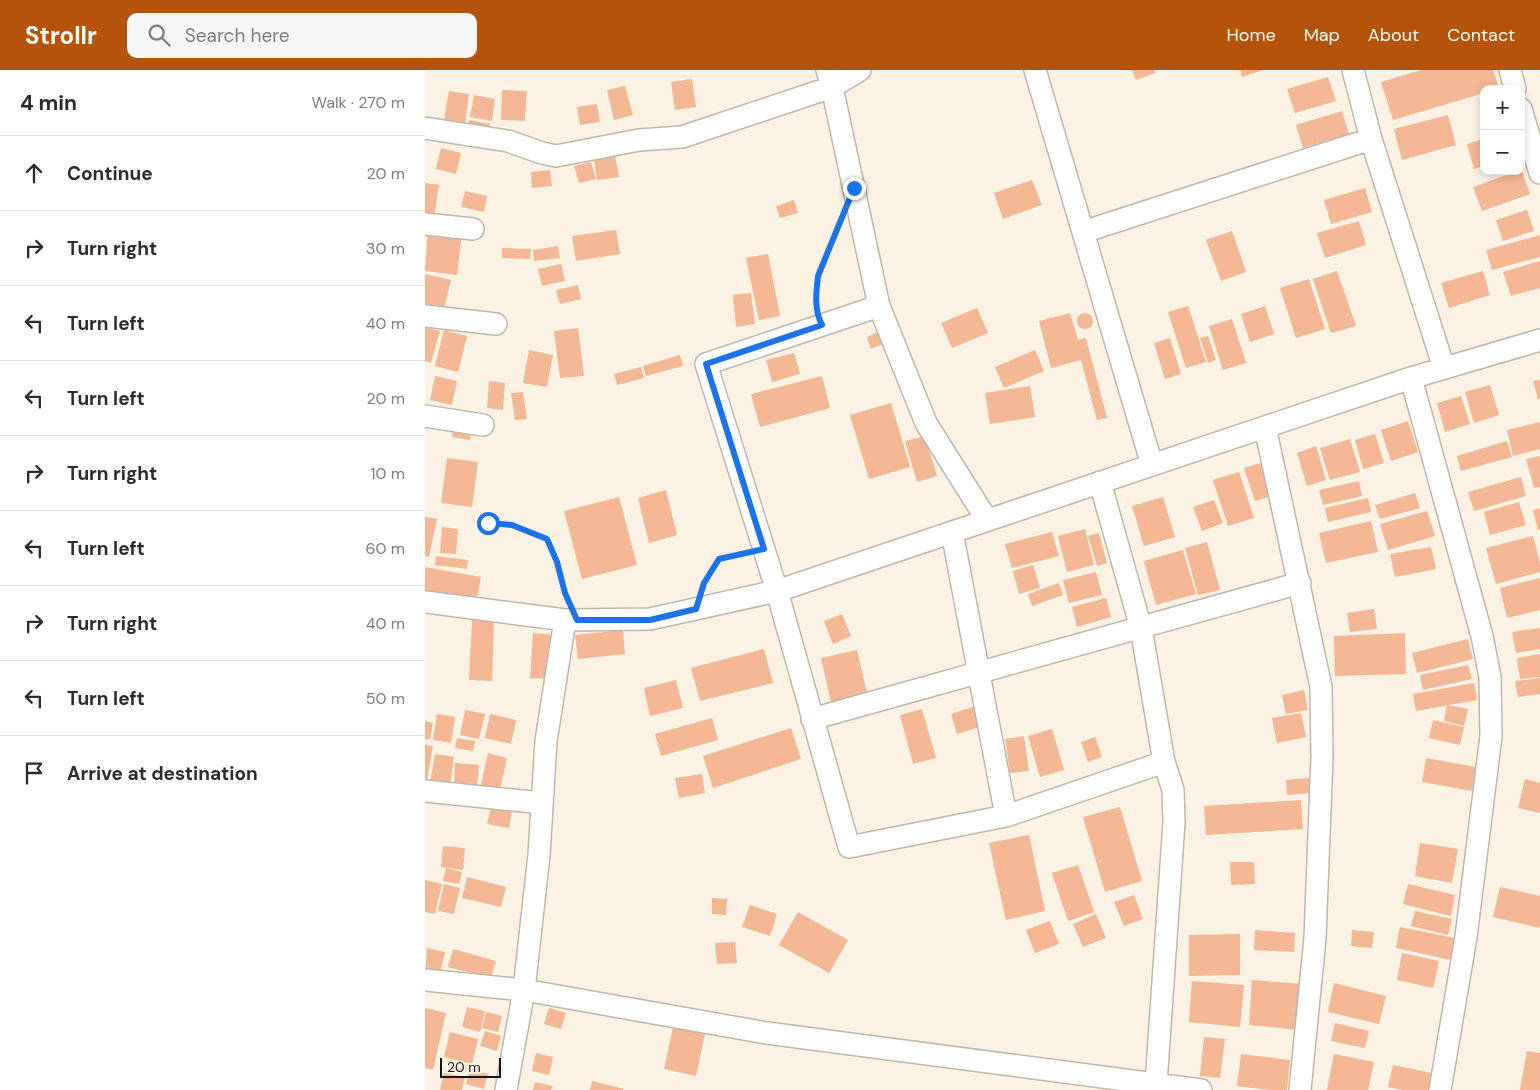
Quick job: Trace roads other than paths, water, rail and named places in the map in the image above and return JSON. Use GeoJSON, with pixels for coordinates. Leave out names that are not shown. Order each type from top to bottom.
{"type":"FeatureCollection","features":[{"type":"Feature","properties":{"kind":"street"},"geometry":{"type":"LineString","coordinates":[[425,128],[508,141],[556,156],[639,140],[682,138],[829,79],[860,70]]}},
{"type":"Feature","properties":{"kind":"street"},"geometry":{"type":"LineString","coordinates":[[1035,70],[1151,465]]}},
{"type":"Feature","properties":{"kind":"street"},"geometry":{"type":"LineString","coordinates":[[1353,70],[1371,140],[1444,368]]}},
{"type":"Feature","properties":{"kind":"street"},"geometry":{"type":"LineString","coordinates":[[1510,70],[1514,85]]}},
{"type":"Feature","properties":{"kind":"street"},"geometry":{"type":"LineString","coordinates":[[829,79],[879,306],[927,423],[987,520]]}},
{"type":"Feature","properties":{"kind":"street"},"geometry":{"type":"LineString","coordinates":[[1525,122],[1540,173]]}},
{"type":"Feature","properties":{"kind":"street"},"geometry":{"type":"LineString","coordinates":[[1083,232],[1371,140]]}},
{"type":"Feature","properties":{"kind":"street"},"geometry":{"type":"LineString","coordinates":[[425,224],[473,229]]}},
{"type":"Feature","properties":{"kind":"street"},"geometry":{"type":"LineString","coordinates":[[879,306],[706,364],[777,591],[849,847],[1006,816],[1164,762]]}},
{"type":"Feature","properties":{"kind":"street"},"geometry":{"type":"LineString","coordinates":[[425,316],[495,324]]}},
{"type":"Feature","properties":{"kind":"street"},"geometry":{"type":"LineString","coordinates":[[425,602],[571,620],[650,620],[777,591],[1411,378],[1540,340]]}},
{"type":"Feature","properties":{"kind":"street"},"geometry":{"type":"LineString","coordinates":[[1411,378],[1482,636],[1490,677],[1490,746],[1466,937],[1440,1090]]}},
{"type":"Feature","properties":{"kind":"street"},"geometry":{"type":"LineString","coordinates":[[425,416],[483,425]]}},
{"type":"Feature","properties":{"kind":"street"},"geometry":{"type":"LineString","coordinates":[[1265,427],[1321,687],[1322,757],[1315,938],[1300,1090]]}},
{"type":"Feature","properties":{"kind":"street"},"geometry":{"type":"LineString","coordinates":[[1100,482],[1141,628],[1164,762],[1173,790],[1174,822],[1156,1084]]}},
{"type":"Feature","properties":{"kind":"street"},"geometry":{"type":"LineString","coordinates":[[952,532],[1006,816]]}},
{"type":"Feature","properties":{"kind":"street"},"geometry":{"type":"LineString","coordinates":[[813,719],[1300,583]]}},
{"type":"Feature","properties":{"kind":"street"},"geometry":{"type":"LineString","coordinates":[[507,1090],[524,990],[539,855],[546,741],[571,620]]}},
{"type":"Feature","properties":{"kind":"street"},"geometry":{"type":"LineString","coordinates":[[425,791],[543,803]]}},
{"type":"Feature","properties":{"kind":"street"},"geometry":{"type":"LineString","coordinates":[[425,980],[524,990],[767,1032],[1107,1084],[1156,1084],[1199,1090]]}}]}
